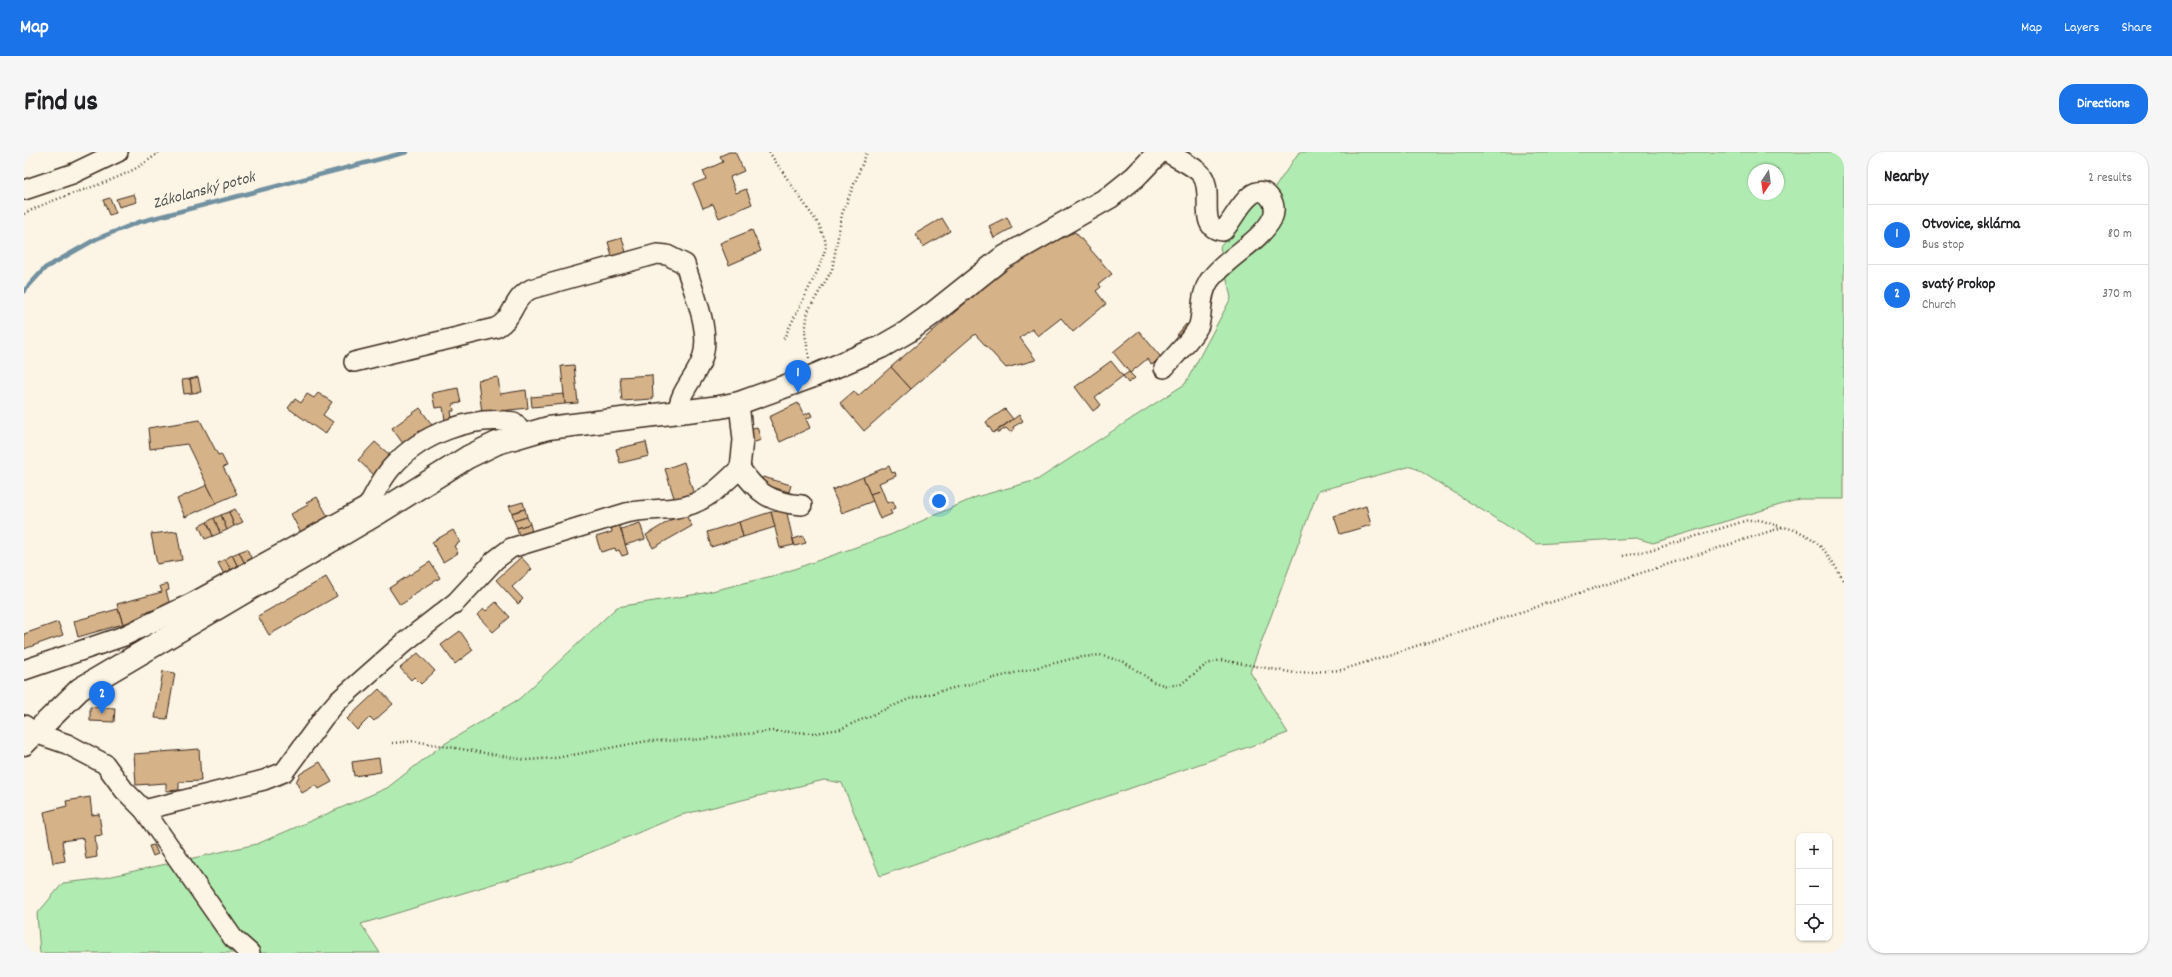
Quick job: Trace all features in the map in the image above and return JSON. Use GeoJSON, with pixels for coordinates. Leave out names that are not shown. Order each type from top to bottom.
{"type":"FeatureCollection","features":[{"type":"Feature","properties":{"kind":"main road"},"geometry":{"type":"LineString","coordinates":[[28,734],[80,689],[374,509],[468,457],[497,443],[523,434],[587,422],[720,407],[739,402],[811,377],[881,347],[907,332],[932,314],[1001,259],[1110,197],[1135,177],[1159,152]]}},
{"type":"Feature","properties":{"kind":"street"},"geometry":{"type":"LineString","coordinates":[[24,190],[72,174],[118,152]]}},
{"type":"Feature","properties":{"kind":"street"},"geometry":{"type":"LineString","coordinates":[[1164,368],[1199,327],[1202,295],[1209,281],[1234,255],[1260,234],[1272,220],[1274,212],[1274,204],[1270,197],[1259,192],[1252,193],[1244,200],[1229,226],[1223,231],[1212,229],[1209,225],[1207,217],[1208,194],[1201,174],[1167,152]]}},
{"type":"Feature","properties":{"kind":"street"},"geometry":{"type":"LineString","coordinates":[[354,362],[494,328],[505,324],[517,300],[522,294],[531,289],[657,254],[667,255],[685,264],[702,321],[704,338],[703,358],[681,395],[678,412]]}},
{"type":"Feature","properties":{"kind":"street"},"geometry":{"type":"LineString","coordinates":[[739,402],[742,440],[740,468],[751,484],[764,495],[779,502],[802,505]]}},
{"type":"Feature","properties":{"kind":"street"},"geometry":{"type":"LineString","coordinates":[[24,670],[124,636],[194,602],[374,509],[392,467],[427,441],[448,430],[474,422],[498,419],[514,422],[523,434]]}},
{"type":"Feature","properties":{"kind":"street"},"geometry":{"type":"LineString","coordinates":[[144,810],[264,780],[284,772],[324,716],[337,702],[406,641],[456,602],[495,560],[511,548],[642,509],[676,508],[689,505],[704,499],[740,468]]}},
{"type":"Feature","properties":{"kind":"street"},"geometry":{"type":"LineString","coordinates":[[28,734],[67,744],[105,764],[124,790],[144,810],[234,938],[250,953]]}},
{"type":"Feature","properties":{"kind":"path"},"geometry":{"type":"LineString","coordinates":[[24,214],[40,205],[99,184],[145,164],[159,152]]}},
{"type":"Feature","properties":{"kind":"path"},"geometry":{"type":"LineString","coordinates":[[769,152],[819,225],[826,240],[826,247],[819,268],[783,340]]}},
{"type":"Feature","properties":{"kind":"path"},"geometry":{"type":"LineString","coordinates":[[811,377],[805,333],[808,311],[832,270],[842,214],[867,152]]}},
{"type":"Feature","properties":{"kind":"path"},"geometry":{"type":"LineString","coordinates":[[1623,556],[1658,548],[1748,520],[1760,520],[1800,531],[1815,541],[1831,557],[1844,582]]}},
{"type":"Feature","properties":{"kind":"path"},"geometry":{"type":"LineString","coordinates":[[392,743],[414,741],[526,760],[556,758],[647,741],[694,740],[771,731],[816,733],[840,729],[909,699],[1075,658],[1100,655],[1124,662],[1154,682],[1167,686],[1181,684],[1207,664],[1222,660],[1295,673],[1342,670],[1783,527]]}},
{"type":"Feature","properties":{"kind":"green space"},"geometry":{"type":"Polygon","coordinates":[[[1299,152],[1844,152],[1844,499],[1800,499],[1653,543],[1636,538],[1536,544],[1412,466],[1318,491],[1250,672],[1288,733],[880,876],[842,783],[824,780],[681,815],[572,860],[361,924],[380,953],[40,953],[37,914],[63,883],[98,879],[257,844],[387,788],[441,746],[519,699],[617,607],[704,593],[780,574],[890,535],[976,497],[1037,480],[1185,384],[1231,298],[1220,247],[1251,209],[1276,186],[1299,152]]]}},
{"type":"Feature","properties":{"kind":"building"},"geometry":{"type":"Polygon","coordinates":[[[729,152],[735,152],[744,171],[730,177],[736,193],[746,189],[752,204],[719,218],[713,204],[703,208],[693,184],[706,179],[703,171],[723,162],[720,156],[729,152]]]}},
{"type":"Feature","properties":{"kind":"building"},"geometry":{"type":"Polygon","coordinates":[[[134,194],[137,202],[119,207],[116,199],[134,194]]]}},
{"type":"Feature","properties":{"kind":"building"},"geometry":{"type":"Polygon","coordinates":[[[110,198],[116,213],[109,215],[103,200],[110,198]]]}},
{"type":"Feature","properties":{"kind":"building"},"geometry":{"type":"Polygon","coordinates":[[[1007,217],[1012,228],[994,238],[989,226],[1007,217]]]}},
{"type":"Feature","properties":{"kind":"building"},"geometry":{"type":"Polygon","coordinates":[[[942,218],[950,231],[923,247],[915,234],[942,218]]]}},
{"type":"Feature","properties":{"kind":"building"},"geometry":{"type":"Polygon","coordinates":[[[752,230],[761,251],[729,265],[720,243],[752,230]]]}},
{"type":"Feature","properties":{"kind":"building"},"geometry":{"type":"Polygon","coordinates":[[[1075,232],[1112,274],[1099,284],[1101,287],[1096,291],[1106,304],[1073,332],[1061,318],[1038,336],[1032,329],[1020,338],[1036,360],[1006,368],[975,334],[911,389],[891,367],[1007,267],[1055,240],[1075,232]]]}},
{"type":"Feature","properties":{"kind":"building"},"geometry":{"type":"Polygon","coordinates":[[[622,238],[627,256],[613,259],[608,242],[622,238]]]}},
{"type":"Feature","properties":{"kind":"building"},"geometry":{"type":"Polygon","coordinates":[[[1186,324],[1192,329],[1183,340],[1177,335],[1186,324]]]}},
{"type":"Feature","properties":{"kind":"building"},"geometry":{"type":"Polygon","coordinates":[[[1139,331],[1165,362],[1160,366],[1156,361],[1152,365],[1147,359],[1130,373],[1113,352],[1139,331]]]}},
{"type":"Feature","properties":{"kind":"building"},"geometry":{"type":"Polygon","coordinates":[[[1111,361],[1123,376],[1095,397],[1101,405],[1093,411],[1075,387],[1111,361]]]}},
{"type":"Feature","properties":{"kind":"building"},"geometry":{"type":"Polygon","coordinates":[[[574,365],[578,403],[565,404],[561,366],[574,365]]]}},
{"type":"Feature","properties":{"kind":"building"},"geometry":{"type":"Polygon","coordinates":[[[891,367],[911,389],[864,431],[840,403],[854,391],[858,396],[891,367]]]}},
{"type":"Feature","properties":{"kind":"building"},"geometry":{"type":"Polygon","coordinates":[[[1129,372],[1135,378],[1128,383],[1123,376],[1129,372]]]}},
{"type":"Feature","properties":{"kind":"building"},"geometry":{"type":"Polygon","coordinates":[[[652,375],[653,399],[622,401],[620,377],[652,375]]]}},
{"type":"Feature","properties":{"kind":"building"},"geometry":{"type":"Polygon","coordinates":[[[198,377],[201,392],[192,393],[190,379],[198,377]]]}},
{"type":"Feature","properties":{"kind":"building"},"geometry":{"type":"Polygon","coordinates":[[[498,377],[500,394],[526,390],[528,408],[482,413],[478,380],[498,377]]]}},
{"type":"Feature","properties":{"kind":"building"},"geometry":{"type":"Polygon","coordinates":[[[190,379],[192,393],[184,394],[182,380],[190,379]]]}},
{"type":"Feature","properties":{"kind":"building"},"geometry":{"type":"Polygon","coordinates":[[[458,388],[461,403],[453,404],[454,411],[451,411],[452,418],[445,420],[443,407],[435,408],[432,393],[458,388]]]}},
{"type":"Feature","properties":{"kind":"building"},"geometry":{"type":"Polygon","coordinates":[[[318,393],[332,402],[323,415],[333,422],[325,434],[288,408],[295,399],[301,403],[307,394],[314,398],[318,393]]]}},
{"type":"Feature","properties":{"kind":"building"},"geometry":{"type":"Polygon","coordinates":[[[564,394],[565,404],[532,407],[531,397],[564,394]]]}},
{"type":"Feature","properties":{"kind":"building"},"geometry":{"type":"Polygon","coordinates":[[[798,403],[804,415],[810,412],[812,416],[806,419],[810,428],[780,442],[769,417],[798,403]]]}},
{"type":"Feature","properties":{"kind":"building"},"geometry":{"type":"Polygon","coordinates":[[[420,408],[432,425],[404,445],[392,428],[420,408]]]}},
{"type":"Feature","properties":{"kind":"building"},"geometry":{"type":"Polygon","coordinates":[[[1005,409],[1013,419],[993,433],[986,422],[1005,409]]]}},
{"type":"Feature","properties":{"kind":"building"},"geometry":{"type":"Polygon","coordinates":[[[1019,415],[1023,421],[1013,427],[1014,429],[1010,432],[1006,428],[998,433],[997,431],[1019,415]]]}},
{"type":"Feature","properties":{"kind":"building"},"geometry":{"type":"Polygon","coordinates":[[[200,420],[218,455],[221,454],[227,466],[223,467],[237,494],[216,503],[187,444],[150,449],[148,428],[200,420]]]}},
{"type":"Feature","properties":{"kind":"building"},"geometry":{"type":"Polygon","coordinates":[[[757,427],[761,440],[752,443],[749,429],[757,427]]]}},
{"type":"Feature","properties":{"kind":"building"},"geometry":{"type":"Polygon","coordinates":[[[375,442],[391,456],[374,475],[358,460],[375,442]]]}},
{"type":"Feature","properties":{"kind":"building"},"geometry":{"type":"Polygon","coordinates":[[[646,442],[649,456],[620,463],[616,449],[646,442]]]}},
{"type":"Feature","properties":{"kind":"building"},"geometry":{"type":"Polygon","coordinates":[[[684,462],[695,498],[676,504],[665,469],[684,462]]]}},
{"type":"Feature","properties":{"kind":"building"},"geometry":{"type":"Polygon","coordinates":[[[889,466],[892,473],[895,472],[896,476],[879,483],[882,490],[870,494],[863,477],[889,466]]]}},
{"type":"Feature","properties":{"kind":"building"},"geometry":{"type":"Polygon","coordinates":[[[763,477],[791,485],[789,492],[765,485],[765,483],[761,482],[763,477]]]}},
{"type":"Feature","properties":{"kind":"building"},"geometry":{"type":"Polygon","coordinates":[[[863,477],[873,501],[842,513],[832,490],[863,477]]]}},
{"type":"Feature","properties":{"kind":"building"},"geometry":{"type":"Polygon","coordinates":[[[207,485],[216,503],[185,517],[177,499],[207,485]]]}},
{"type":"Feature","properties":{"kind":"building"},"geometry":{"type":"Polygon","coordinates":[[[882,490],[887,503],[893,501],[896,508],[890,510],[892,514],[880,519],[870,494],[882,490]]]}},
{"type":"Feature","properties":{"kind":"building"},"geometry":{"type":"Polygon","coordinates":[[[317,497],[331,522],[303,537],[291,514],[308,505],[306,503],[317,497]]]}},
{"type":"Feature","properties":{"kind":"building"},"geometry":{"type":"Polygon","coordinates":[[[523,502],[525,509],[512,513],[509,506],[523,502]]]}},
{"type":"Feature","properties":{"kind":"building"},"geometry":{"type":"Polygon","coordinates":[[[1366,506],[1371,525],[1340,534],[1334,516],[1366,506]]]}},
{"type":"Feature","properties":{"kind":"building"},"geometry":{"type":"Polygon","coordinates":[[[235,509],[243,522],[234,526],[229,512],[235,509]]]}},
{"type":"Feature","properties":{"kind":"building"},"geometry":{"type":"Polygon","coordinates":[[[525,509],[527,517],[514,521],[512,513],[525,509]]]}},
{"type":"Feature","properties":{"kind":"building"},"geometry":{"type":"Polygon","coordinates":[[[786,509],[794,545],[780,548],[771,512],[786,509]]]}},
{"type":"Feature","properties":{"kind":"building"},"geometry":{"type":"Polygon","coordinates":[[[229,512],[234,526],[227,530],[221,515],[229,512]]]}},
{"type":"Feature","properties":{"kind":"building"},"geometry":{"type":"Polygon","coordinates":[[[684,512],[692,526],[653,548],[646,535],[684,512]]]}},
{"type":"Feature","properties":{"kind":"building"},"geometry":{"type":"Polygon","coordinates":[[[771,512],[775,527],[743,537],[739,522],[771,512]]]}},
{"type":"Feature","properties":{"kind":"building"},"geometry":{"type":"Polygon","coordinates":[[[221,515],[227,530],[220,533],[214,518],[221,515]]]}},
{"type":"Feature","properties":{"kind":"building"},"geometry":{"type":"Polygon","coordinates":[[[527,517],[530,524],[517,528],[514,521],[527,517]]]}},
{"type":"Feature","properties":{"kind":"building"},"geometry":{"type":"Polygon","coordinates":[[[214,518],[220,533],[213,536],[207,522],[214,518]]]}},
{"type":"Feature","properties":{"kind":"building"},"geometry":{"type":"Polygon","coordinates":[[[207,522],[213,536],[205,539],[199,526],[207,522]]]}},
{"type":"Feature","properties":{"kind":"building"},"geometry":{"type":"Polygon","coordinates":[[[739,522],[743,537],[711,547],[707,532],[739,522]]]}},
{"type":"Feature","properties":{"kind":"building"},"geometry":{"type":"Polygon","coordinates":[[[640,523],[645,539],[625,545],[621,529],[640,523]]]}},
{"type":"Feature","properties":{"kind":"building"},"geometry":{"type":"Polygon","coordinates":[[[530,524],[532,532],[519,536],[517,528],[530,524]]]}},
{"type":"Feature","properties":{"kind":"building"},"geometry":{"type":"Polygon","coordinates":[[[619,524],[628,554],[622,556],[619,550],[616,551],[615,548],[601,552],[596,537],[612,532],[611,526],[619,524]]]}},
{"type":"Feature","properties":{"kind":"building"},"geometry":{"type":"Polygon","coordinates":[[[453,530],[460,542],[454,546],[458,553],[443,562],[432,542],[453,530]]]}},
{"type":"Feature","properties":{"kind":"building"},"geometry":{"type":"Polygon","coordinates":[[[177,531],[182,560],[157,564],[151,534],[177,531]]]}},
{"type":"Feature","properties":{"kind":"building"},"geometry":{"type":"Polygon","coordinates":[[[803,536],[806,543],[795,546],[793,539],[803,536]]]}},
{"type":"Feature","properties":{"kind":"building"},"geometry":{"type":"Polygon","coordinates":[[[247,549],[253,562],[246,566],[239,552],[247,549]]]}},
{"type":"Feature","properties":{"kind":"building"},"geometry":{"type":"Polygon","coordinates":[[[239,552],[246,566],[239,569],[232,555],[239,552]]]}},
{"type":"Feature","properties":{"kind":"building"},"geometry":{"type":"Polygon","coordinates":[[[232,555],[239,569],[232,572],[225,559],[232,555]]]}},
{"type":"Feature","properties":{"kind":"building"},"geometry":{"type":"Polygon","coordinates":[[[521,557],[532,569],[512,587],[523,599],[518,604],[496,580],[521,557]]]}},
{"type":"Feature","properties":{"kind":"building"},"geometry":{"type":"Polygon","coordinates":[[[225,559],[232,572],[225,576],[218,563],[225,559]]]}},
{"type":"Feature","properties":{"kind":"building"},"geometry":{"type":"Polygon","coordinates":[[[430,562],[440,578],[409,597],[410,599],[400,605],[389,588],[430,562]]]}},
{"type":"Feature","properties":{"kind":"building"},"geometry":{"type":"Polygon","coordinates":[[[326,577],[337,596],[269,635],[258,616],[326,577]]]}},
{"type":"Feature","properties":{"kind":"building"},"geometry":{"type":"Polygon","coordinates":[[[168,584],[169,590],[166,591],[170,605],[143,613],[144,618],[123,624],[117,604],[162,592],[160,586],[168,584]]]}},
{"type":"Feature","properties":{"kind":"building"},"geometry":{"type":"Polygon","coordinates":[[[496,602],[510,617],[493,632],[477,615],[484,609],[486,611],[496,602]]]}},
{"type":"Feature","properties":{"kind":"building"},"geometry":{"type":"Polygon","coordinates":[[[118,609],[123,624],[78,637],[74,621],[118,609]]]}},
{"type":"Feature","properties":{"kind":"building"},"geometry":{"type":"Polygon","coordinates":[[[58,622],[63,635],[24,649],[24,634],[58,622]]]}},
{"type":"Feature","properties":{"kind":"building"},"geometry":{"type":"Polygon","coordinates":[[[460,631],[473,650],[455,664],[441,645],[460,631]]]}},
{"type":"Feature","properties":{"kind":"building"},"geometry":{"type":"Polygon","coordinates":[[[418,653],[435,671],[421,684],[414,677],[411,680],[400,668],[418,653]]]}},
{"type":"Feature","properties":{"kind":"building"},"geometry":{"type":"Polygon","coordinates":[[[163,671],[175,673],[167,719],[155,718],[163,671]]]}},
{"type":"Feature","properties":{"kind":"building"},"geometry":{"type":"Polygon","coordinates":[[[379,689],[393,704],[374,721],[370,717],[357,730],[347,719],[379,689]]]}},
{"type":"Feature","properties":{"kind":"building"},"geometry":{"type":"Polygon","coordinates":[[[90,707],[115,708],[114,722],[90,721],[90,707]]]}},
{"type":"Feature","properties":{"kind":"building"},"geometry":{"type":"Polygon","coordinates":[[[199,749],[201,781],[179,782],[179,790],[166,791],[166,783],[136,785],[134,754],[199,749]]]}},
{"type":"Feature","properties":{"kind":"building"},"geometry":{"type":"Polygon","coordinates":[[[379,758],[381,772],[354,776],[352,762],[379,758]]]}},
{"type":"Feature","properties":{"kind":"building"},"geometry":{"type":"Polygon","coordinates":[[[320,762],[332,782],[319,789],[316,785],[302,793],[296,782],[300,774],[320,762]]]}},
{"type":"Feature","properties":{"kind":"building"},"geometry":{"type":"Polygon","coordinates":[[[90,797],[92,815],[99,814],[102,835],[95,836],[97,857],[86,859],[83,838],[62,841],[65,861],[53,863],[44,812],[67,806],[66,801],[90,797]]]}},
{"type":"Feature","properties":{"kind":"building"},"geometry":{"type":"Polygon","coordinates":[[[154,845],[158,854],[153,856],[149,846],[154,845]]]}},
{"type":"Feature","properties":{"kind":"waterway","name":"Zákolanský potok"},"geometry":{"type":"LineString","coordinates":[[24,291],[45,268],[96,239],[139,222],[407,152]]}},
{"type":"Feature","properties":{"kind":"place","name":"Otvovice, sklárna"},"geometry":{"type":"Point","coordinates":[798,393]}},
{"type":"Feature","properties":{"kind":"place","name":"svatý Prokop"},"geometry":{"type":"Point","coordinates":[102,714]}}]}
